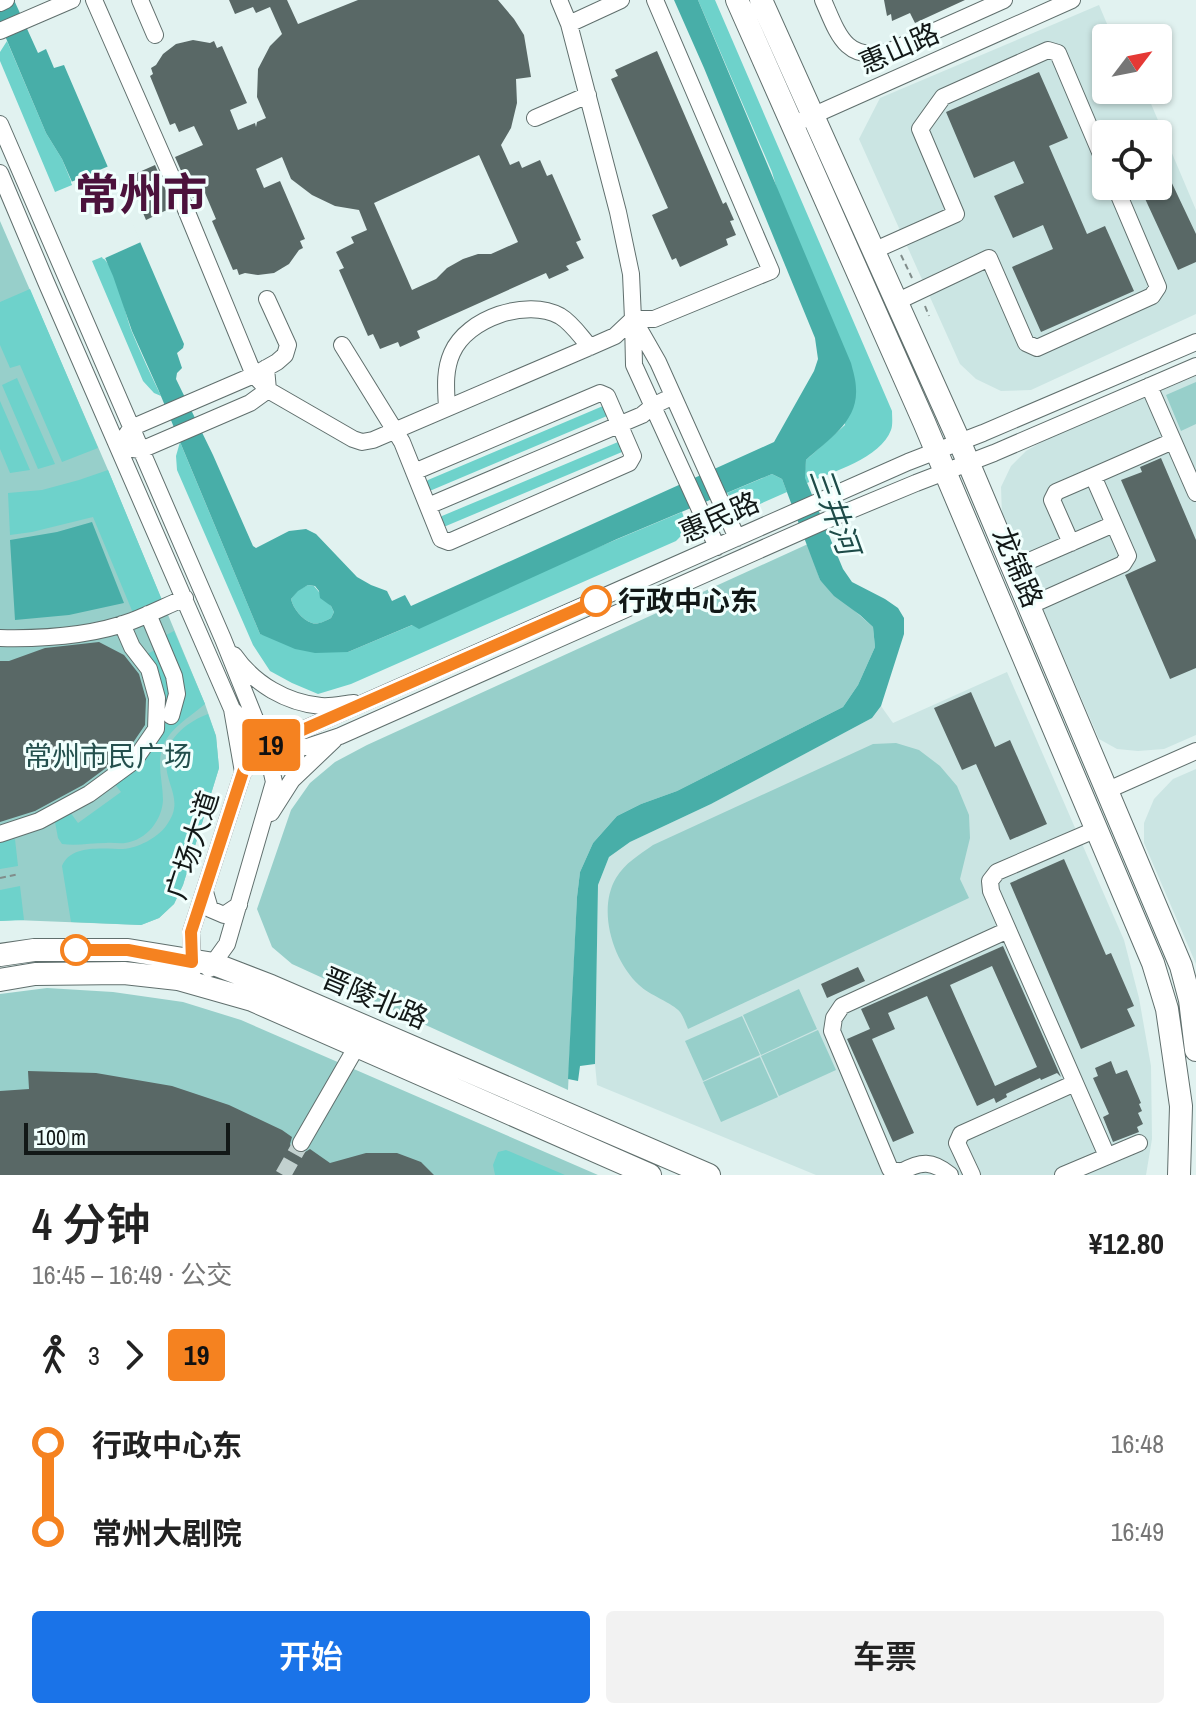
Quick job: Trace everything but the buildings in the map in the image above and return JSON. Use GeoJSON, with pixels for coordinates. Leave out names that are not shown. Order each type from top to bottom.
{"type":"FeatureCollection","features":[{"type":"Feature","properties":{"kind":"main road","name":"龙锦路"},"geometry":{"type":"LineString","coordinates":[[737,0],[873,251],[964,453],[1181,966],[1193,998],[1196,1050]]}},
{"type":"Feature","properties":{"kind":"main road","name":"龙锦路"},"geometry":{"type":"LineString","coordinates":[[761,0],[802,120],[941,462],[1153,963],[1167,1009],[1181,1106],[1179,1175]]}},
{"type":"Feature","properties":{"kind":"main road","name":"晋陵北路"},"geometry":{"type":"LineString","coordinates":[[0,955],[34,950],[128,950],[271,986],[709,1175]]}},
{"type":"Feature","properties":{"kind":"main road","name":"晋陵北路"},"geometry":{"type":"LineString","coordinates":[[0,980],[35,974],[124,973],[178,979],[200,970]]}},
{"type":"Feature","properties":{"kind":"main road","name":"晋陵北路"},"geometry":{"type":"LineString","coordinates":[[200,970],[252,1000],[626,1170],[650,1175]]}},
{"type":"Feature","properties":{"kind":"street"},"geometry":{"type":"LineString","coordinates":[[0,3],[6,0]]}},
{"type":"Feature","properties":{"kind":"street"},"geometry":{"type":"LineString","coordinates":[[0,31],[72,0]]}},
{"type":"Feature","properties":{"kind":"street"},"geometry":{"type":"LineString","coordinates":[[94,0],[268,390],[362,442],[373,440],[615,336],[633,319],[654,319],[771,271],[655,0]]}},
{"type":"Feature","properties":{"kind":"street"},"geometry":{"type":"LineString","coordinates":[[140,0],[155,35]]}},
{"type":"Feature","properties":{"kind":"street"},"geometry":{"type":"LineString","coordinates":[[559,0],[569,24],[588,95],[631,274],[634,365],[717,547]]}},
{"type":"Feature","properties":{"kind":"street"},"geometry":{"type":"LineString","coordinates":[[569,24],[621,0]]}},
{"type":"Feature","properties":{"kind":"street"},"geometry":{"type":"LineString","coordinates":[[823,0],[838,35],[860,53],[873,55],[888,52],[1004,0]]}},
{"type":"Feature","properties":{"kind":"street","name":"惠山路"},"geometry":{"type":"LineString","coordinates":[[802,120],[1043,6],[1072,0]]}},
{"type":"Feature","properties":{"kind":"street"},"geometry":{"type":"LineString","coordinates":[[873,251],[956,214],[920,129],[943,97],[1048,50],[1058,53],[1092,133]]}},
{"type":"Feature","properties":{"kind":"street"},"geometry":{"type":"LineString","coordinates":[[535,118],[588,95]]}},
{"type":"Feature","properties":{"kind":"street"},"geometry":{"type":"LineString","coordinates":[[0,124],[223,639],[266,746],[274,782],[239,905],[227,944],[200,970]]}},
{"type":"Feature","properties":{"kind":"street","name":"广场大道"},"geometry":{"type":"LineString","coordinates":[[0,173],[232,709],[243,772],[191,932],[200,970]]}},
{"type":"Feature","properties":{"kind":"street"},"geometry":{"type":"LineString","coordinates":[[896,302],[989,258],[1026,343],[1037,348],[1152,296],[1158,287],[1121,200]]}},
{"type":"Feature","properties":{"kind":"street"},"geometry":{"type":"LineString","coordinates":[[267,299],[288,345],[285,355],[260,372],[131,428],[118,447],[141,450],[250,403],[268,390]]}},
{"type":"Feature","properties":{"kind":"street"},"geometry":{"type":"LineString","coordinates":[[447,408],[446,377],[452,352],[464,335],[490,319],[524,308],[542,309],[561,317],[590,347]]}},
{"type":"Feature","properties":{"kind":"street"},"geometry":{"type":"LineString","coordinates":[[633,319],[658,362],[737,538]]}},
{"type":"Feature","properties":{"kind":"street","name":"惠民路"},"geometry":{"type":"LineString","coordinates":[[964,453],[1196,342]]}},
{"type":"Feature","properties":{"kind":"street"},"geometry":{"type":"LineString","coordinates":[[342,345],[395,430],[441,539],[449,542],[629,463],[633,456],[607,396],[600,393],[414,472]]}},
{"type":"Feature","properties":{"kind":"street","name":"惠民路"},"geometry":{"type":"LineString","coordinates":[[243,772],[266,746],[820,501],[941,462],[1196,366]]}},
{"type":"Feature","properties":{"kind":"street"},"geometry":{"type":"LineString","coordinates":[[1149,386],[1196,493]]}},
{"type":"Feature","properties":{"kind":"street"},"geometry":{"type":"LineString","coordinates":[[428,506],[620,425],[673,396]]}},
{"type":"Feature","properties":{"kind":"street"},"geometry":{"type":"LineString","coordinates":[[1071,543],[1052,500],[1056,492],[1173,441]]}},
{"type":"Feature","properties":{"kind":"street","name":"惠民路"},"geometry":{"type":"LineString","coordinates":[[266,746],[307,747],[340,736],[827,520],[941,462]]}},
{"type":"Feature","properties":{"kind":"street"},"geometry":{"type":"LineString","coordinates":[[1029,606],[1123,564],[1128,556],[1093,476]]}},
{"type":"Feature","properties":{"kind":"street"},"geometry":{"type":"LineString","coordinates":[[1013,568],[1114,524]]}},
{"type":"Feature","properties":{"kind":"street"},"geometry":{"type":"LineString","coordinates":[[0,638],[84,633],[122,624],[185,598]]}},
{"type":"Feature","properties":{"kind":"street"},"geometry":{"type":"LineString","coordinates":[[148,614],[174,676],[177,694],[171,716]]}},
{"type":"Feature","properties":{"kind":"street"},"geometry":{"type":"LineString","coordinates":[[0,834],[39,821],[89,794],[134,761],[156,729],[157,698],[149,669],[132,647],[122,624]]}},
{"type":"Feature","properties":{"kind":"street"},"geometry":{"type":"LineString","coordinates":[[223,639],[241,665],[265,686],[295,701],[324,707],[371,701]]}},
{"type":"Feature","properties":{"kind":"street"},"geometry":{"type":"LineString","coordinates":[[232,709],[266,746]]}},
{"type":"Feature","properties":{"kind":"street"},"geometry":{"type":"LineString","coordinates":[[259,835],[292,780],[340,736]]}},
{"type":"Feature","properties":{"kind":"street"},"geometry":{"type":"LineString","coordinates":[[1108,790],[1196,751]]}},
{"type":"Feature","properties":{"kind":"street"},"geometry":{"type":"LineString","coordinates":[[1097,829],[997,872],[990,881],[991,891],[1107,1156]]}},
{"type":"Feature","properties":{"kind":"street"},"geometry":{"type":"LineString","coordinates":[[205,892],[210,909],[224,915],[239,905]]}},
{"type":"Feature","properties":{"kind":"street"},"geometry":{"type":"LineString","coordinates":[[950,1175],[935,1164],[916,1164],[901,1172],[890,1169],[832,1031],[834,1018],[842,1006],[1008,930]]}},
{"type":"Feature","properties":{"kind":"street"},"geometry":{"type":"LineString","coordinates":[[301,1143],[357,1046]]}},
{"type":"Feature","properties":{"kind":"street"},"geometry":{"type":"LineString","coordinates":[[972,1175],[957,1143],[961,1134],[1075,1083]]}},
{"type":"Feature","properties":{"kind":"street"},"geometry":{"type":"LineString","coordinates":[[1063,1175],[1139,1143]]}},
{"type":"Feature","properties":{"kind":"path"},"geometry":{"type":"LineString","coordinates":[[895,242],[929,316]]}},
{"type":"Feature","properties":{"kind":"path"},"geometry":{"type":"LineString","coordinates":[[0,878],[19,874]]}},
{"type":"Feature","properties":{"kind":"shaded area"},"geometry":{"type":"Polygon","coordinates":[[[0,0],[14,0],[38,53],[46,49],[54,68],[64,65],[184,344],[177,353],[182,368],[176,379],[253,546],[256,548],[289,531],[306,529],[316,534],[357,577],[387,591],[392,601],[405,595],[411,606],[774,442],[814,371],[818,359],[815,338],[674,0],[698,0],[854,376],[856,386],[852,411],[840,429],[806,460],[805,478],[843,569],[852,582],[898,608],[904,618],[904,634],[881,706],[872,718],[711,804],[630,842],[609,857],[598,885],[595,1064],[580,1066],[578,1081],[568,1079],[577,897],[580,872],[593,843],[617,816],[677,791],[843,707],[858,685],[875,647],[873,627],[834,596],[820,580],[782,479],[772,474],[617,539],[419,629],[412,625],[348,652],[315,653],[295,649],[260,634],[132,331],[113,276],[62,159],[46,133],[0,24],[0,0]],[[308,585],[291,599],[301,616],[312,623],[331,618],[334,612],[320,598],[315,586],[308,585]]]}},
{"type":"Feature","properties":{"kind":"shaded area"},"geometry":{"type":"Polygon","coordinates":[[[698,0],[715,0],[892,411],[891,430],[877,449],[855,463],[807,483],[804,478],[806,460],[845,425],[772,172],[698,0]]]}},
{"type":"Feature","properties":{"kind":"shaded area"},"geometry":{"type":"Polygon","coordinates":[[[1099,5],[1107,24],[1092,24],[1092,104],[1151,104],[1158,120],[1092,120],[1092,200],[1172,200],[1172,153],[1196,210],[1196,314],[1031,390],[1001,391],[976,379],[960,364],[859,139],[880,98],[1099,5]]]}},
{"type":"Feature","properties":{"kind":"shaded area"},"geometry":{"type":"Polygon","coordinates":[[[7,41],[46,133],[71,181],[72,185],[55,192],[0,61],[0,52],[7,41]]]}},
{"type":"Feature","properties":{"kind":"shaded area"},"geometry":{"type":"Polygon","coordinates":[[[102,257],[112,271],[132,332],[161,396],[143,381],[92,261],[102,257]]]}},
{"type":"Feature","properties":{"kind":"shaded area"},"geometry":{"type":"Polygon","coordinates":[[[30,289],[98,448],[62,462],[20,365],[10,368],[0,345],[0,302],[30,289]]]}},
{"type":"Feature","properties":{"kind":"shaded area"},"geometry":{"type":"Polygon","coordinates":[[[1196,376],[1196,735],[1164,749],[1117,749],[1099,739],[1002,515],[1001,487],[1011,466],[1026,451],[1047,439],[1196,376]]]}},
{"type":"Feature","properties":{"kind":"shaded area"},"geometry":{"type":"Polygon","coordinates":[[[17,378],[55,464],[38,469],[2,385],[17,378]]]}},
{"type":"Feature","properties":{"kind":"shaded area"},"geometry":{"type":"Polygon","coordinates":[[[0,401],[30,470],[10,473],[0,449],[0,401]]]}},
{"type":"Feature","properties":{"kind":"shaded area"},"geometry":{"type":"Polygon","coordinates":[[[603,406],[607,416],[428,490],[425,483],[428,480],[603,406]]]}},
{"type":"Feature","properties":{"kind":"shaded area"},"geometry":{"type":"Polygon","coordinates":[[[180,442],[260,634],[348,652],[682,512],[685,528],[676,541],[351,684],[318,694],[270,671],[253,645],[177,470],[176,456],[180,442]]]}},
{"type":"Feature","properties":{"kind":"shaded area"},"geometry":{"type":"Polygon","coordinates":[[[618,442],[624,449],[622,452],[443,526],[442,516],[618,442]]]}},
{"type":"Feature","properties":{"kind":"shaded area"},"geometry":{"type":"Polygon","coordinates":[[[108,470],[162,600],[133,613],[93,517],[10,535],[8,493],[42,490],[108,470]]]}},
{"type":"Feature","properties":{"kind":"shaded area"},"geometry":{"type":"Polygon","coordinates":[[[772,474],[782,479],[787,492],[744,511],[738,510],[727,493],[772,474]]]}},
{"type":"Feature","properties":{"kind":"shaded area"},"geometry":{"type":"Polygon","coordinates":[[[92,522],[124,603],[69,615],[15,620],[10,540],[92,522]]]}},
{"type":"Feature","properties":{"kind":"shaded area"},"geometry":{"type":"Polygon","coordinates":[[[308,585],[314,586],[331,606],[334,612],[331,618],[312,623],[296,610],[291,599],[298,590],[308,585]]]}},
{"type":"Feature","properties":{"kind":"shaded area"},"geometry":{"type":"Polygon","coordinates":[[[174,631],[205,704],[174,729],[162,749],[163,800],[160,815],[152,828],[133,841],[62,844],[55,822],[70,812],[78,823],[121,792],[114,783],[134,767],[151,742],[160,714],[160,699],[152,671],[144,658],[153,651],[168,677],[170,690],[164,716],[172,721],[182,696],[180,682],[162,637],[174,631]]]}},
{"type":"Feature","properties":{"kind":"shaded area"},"geometry":{"type":"Polygon","coordinates":[[[1007,672],[1124,940],[1139,998],[1151,1066],[1152,1139],[1146,1175],[816,1175],[597,1085],[598,885],[609,857],[630,842],[711,804],[872,718],[881,706],[893,723],[1007,672]]]}},
{"type":"Feature","properties":{"kind":"shaded area"},"geometry":{"type":"Polygon","coordinates":[[[208,714],[216,736],[219,768],[183,885],[174,904],[159,918],[141,925],[71,922],[62,866],[66,859],[89,849],[135,847],[166,826],[174,809],[166,762],[169,745],[186,726],[208,714]]]}},
{"type":"Feature","properties":{"kind":"shaded area"},"geometry":{"type":"Polygon","coordinates":[[[1196,769],[1196,964],[1144,843],[1144,823],[1154,799],[1173,779],[1196,769]]]}},
{"type":"Feature","properties":{"kind":"shaded area"},"geometry":{"type":"Polygon","coordinates":[[[15,839],[18,866],[0,869],[0,842],[15,839]]]}},
{"type":"Feature","properties":{"kind":"shaded area"},"geometry":{"type":"Polygon","coordinates":[[[20,886],[24,920],[0,921],[0,890],[20,886]]]}},
{"type":"Feature","properties":{"kind":"shaded area"},"geometry":{"type":"Polygon","coordinates":[[[506,1150],[565,1175],[495,1175],[493,1165],[498,1152],[506,1150]]]}},
{"type":"Feature","properties":{"kind":"green space","name":"常州市民广场"},"geometry":{"type":"Polygon","coordinates":[[[0,221],[108,470],[216,736],[219,768],[183,885],[174,904],[159,918],[141,925],[0,921],[0,221]]]}},
{"type":"Feature","properties":{"kind":"green space"},"geometry":{"type":"Polygon","coordinates":[[[1196,382],[1196,424],[1181,431],[1166,395],[1196,382]]]}},
{"type":"Feature","properties":{"kind":"green space"},"geometry":{"type":"Polygon","coordinates":[[[808,544],[820,580],[873,627],[875,647],[858,685],[843,707],[677,791],[617,816],[593,843],[580,872],[577,897],[568,1090],[292,964],[272,947],[257,909],[291,810],[310,783],[335,762],[808,544]]]}},
{"type":"Feature","properties":{"kind":"green space"},"geometry":{"type":"Polygon","coordinates":[[[896,743],[919,750],[940,766],[957,786],[969,815],[970,838],[960,879],[969,898],[688,1029],[677,1009],[639,985],[615,949],[608,905],[616,878],[653,845],[873,744],[896,743]]]}},
{"type":"Feature","properties":{"kind":"green space"},"geometry":{"type":"Polygon","coordinates":[[[47,988],[113,992],[183,1002],[241,1020],[598,1175],[0,1175],[0,994],[47,988]]]}},
{"type":"Feature","properties":{"kind":"green space"},"geometry":{"type":"Polygon","coordinates":[[[799,989],[817,1029],[761,1055],[743,1015],[799,989]]]}},
{"type":"Feature","properties":{"kind":"green space"},"geometry":{"type":"Polygon","coordinates":[[[742,1016],[760,1055],[703,1081],[685,1041],[742,1016]]]}},
{"type":"Feature","properties":{"kind":"green space"},"geometry":{"type":"Polygon","coordinates":[[[818,1030],[836,1070],[779,1096],[761,1056],[818,1030]]]}},
{"type":"Feature","properties":{"kind":"green space"},"geometry":{"type":"Polygon","coordinates":[[[760,1057],[778,1097],[721,1122],[703,1082],[760,1057]]]}},
{"type":"Feature","properties":{"kind":"pier"},"geometry":{"type":"Polygon","coordinates":[[[109,166],[141,242],[103,259],[71,182],[109,166]]]}},
{"type":"Feature","properties":{"kind":"tunnel"},"geometry":{"type":"LineString","coordinates":[[283,1175],[301,1143]]}},
{"type":"Feature","properties":{"kind":"bus line","name":"19"},"geometry":{"type":"LineString","coordinates":[[76,950],[128,950],[192,962],[191,932],[243,772],[266,746],[596,601]]}},
{"type":"Feature","properties":{"kind":"place","name":"行政中心东"},"geometry":{"type":"Point","coordinates":[596,601]}},
{"type":"Feature","properties":{"kind":"district","name":"常州市"},"geometry":{"type":"Point","coordinates":[141,195]}},
{"type":"Feature","properties":{"kind":"water label","name":"三井河"},"geometry":{"type":"Point","coordinates":[834,511]}}]}
